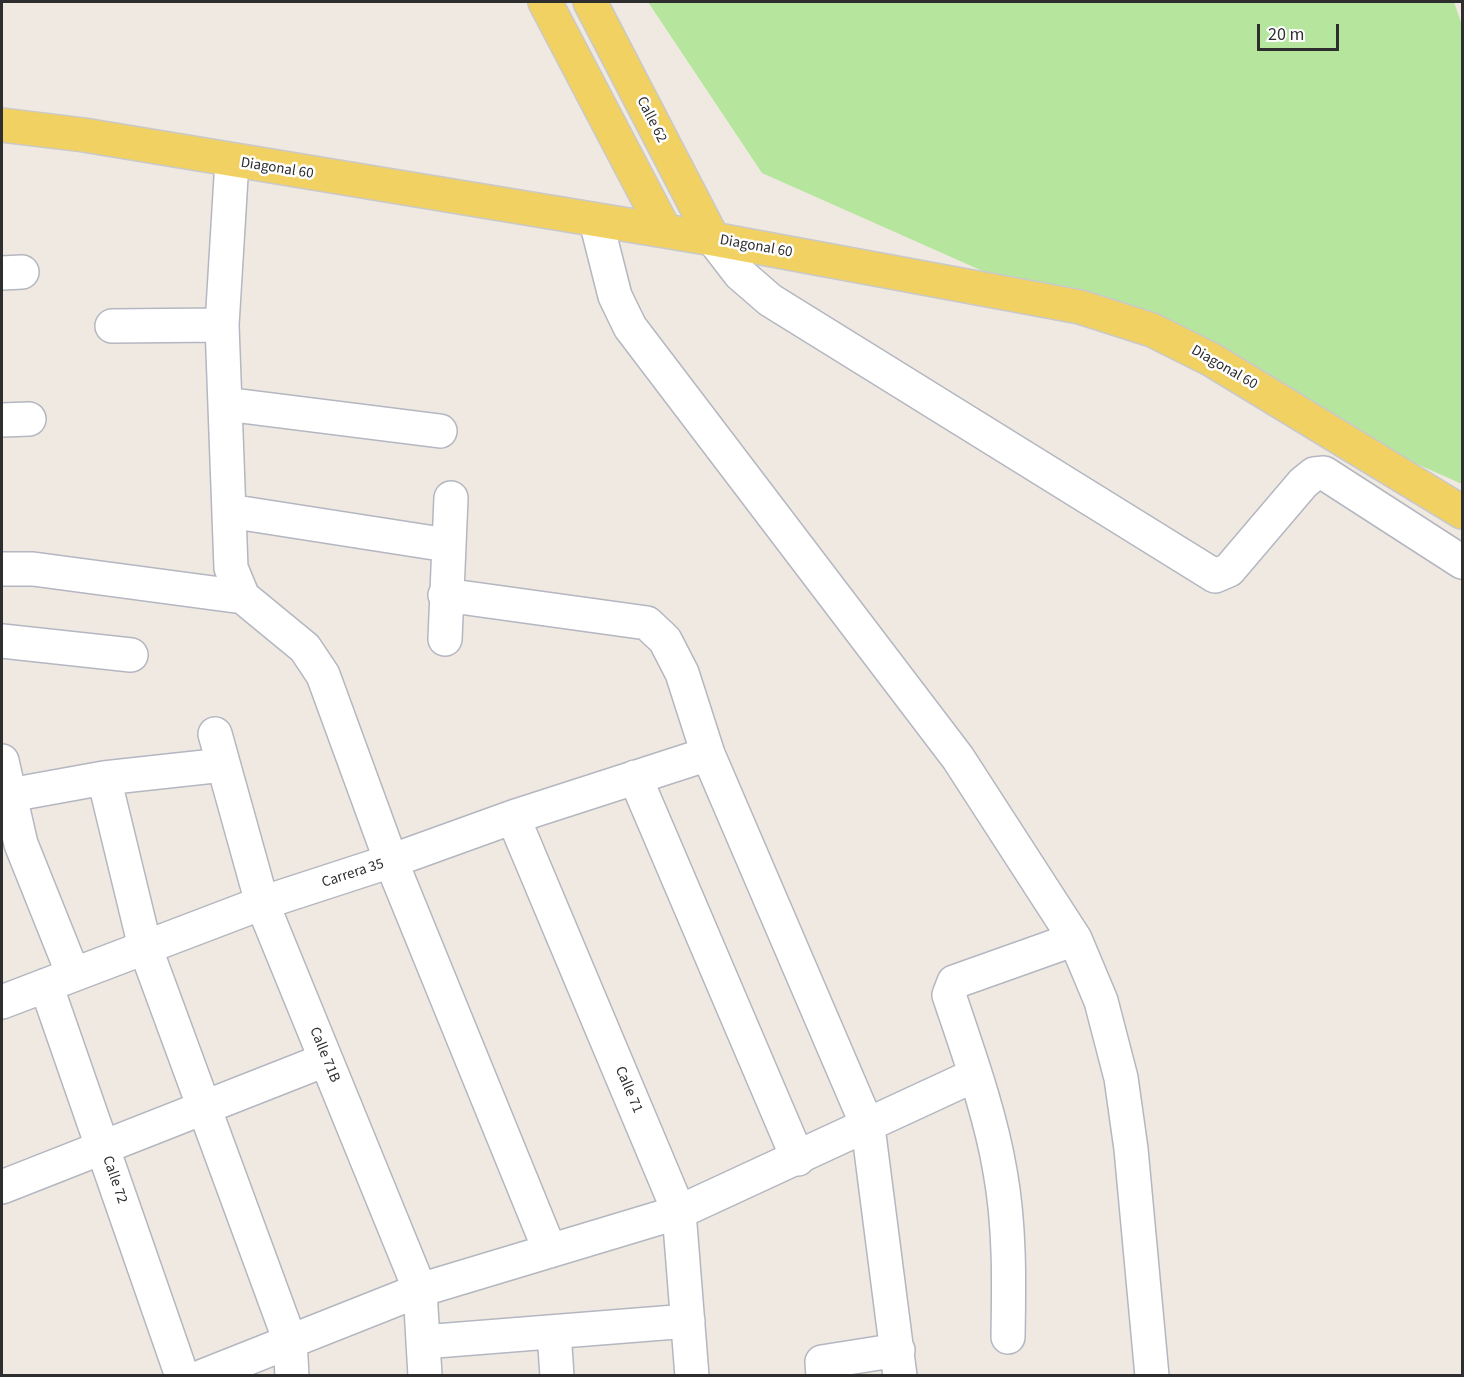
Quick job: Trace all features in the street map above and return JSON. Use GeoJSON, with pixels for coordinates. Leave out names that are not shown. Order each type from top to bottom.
{"type":"FeatureCollection","features":[{"type":"Feature","properties":{"kind":"main road"},"geometry":{"type":"LineString","coordinates":[[545,2],[665,231]]}},
{"type":"Feature","properties":{"kind":"main road","name":"Calle 62"},"geometry":{"type":"LineString","coordinates":[[590,2],[712,239]]}},
{"type":"Feature","properties":{"kind":"main road","name":"Diagonal 60"},"geometry":{"type":"LineString","coordinates":[[2,125],[84,135],[665,231],[1080,307],[1152,330],[1212,360],[1462,512]]}},
{"type":"Feature","properties":{"kind":"street"},"geometry":{"type":"LineString","coordinates":[[232,161],[222,325],[231,568],[243,597],[305,648],[323,675],[391,861],[550,1251]]}},
{"type":"Feature","properties":{"kind":"street"},"geometry":{"type":"LineString","coordinates":[[596,221],[615,296],[630,327],[958,758],[1075,939],[1101,1001],[1121,1078],[1131,1149],[1152,1376]]}},
{"type":"Feature","properties":{"kind":"street"},"geometry":{"type":"LineString","coordinates":[[712,239],[740,274],[770,300],[1215,576],[1229,570],[1303,483],[1314,474],[1324,473],[1462,562]]}},
{"type":"Feature","properties":{"kind":"street"},"geometry":{"type":"LineString","coordinates":[[112,326],[222,325]]}},
{"type":"Feature","properties":{"kind":"street"},"geometry":{"type":"LineString","coordinates":[[225,404],[440,431]]}},
{"type":"Feature","properties":{"kind":"street"},"geometry":{"type":"LineString","coordinates":[[445,639],[447,545],[451,498]]}},
{"type":"Feature","properties":{"kind":"street"},"geometry":{"type":"LineString","coordinates":[[230,511],[447,545]]}},
{"type":"Feature","properties":{"kind":"street"},"geometry":{"type":"LineString","coordinates":[[2,569],[33,569],[243,597]]}},
{"type":"Feature","properties":{"kind":"street"},"geometry":{"type":"LineString","coordinates":[[445,596],[646,624],[665,640],[682,673],[708,754],[868,1127],[899,1363],[822,1362],[823,1376]]}},
{"type":"Feature","properties":{"kind":"street"},"geometry":{"type":"LineString","coordinates":[[2,641],[131,656]]}},
{"type":"Feature","properties":{"kind":"street","name":"Calle 71B"},"geometry":{"type":"LineString","coordinates":[[104,778],[219,749],[261,903],[420,1290],[425,1376]]}},
{"type":"Feature","properties":{"kind":"street","name":"Carrera 35"},"geometry":{"type":"LineString","coordinates":[[2,1002],[261,903],[391,861],[513,817],[708,754]]}},
{"type":"Feature","properties":{"kind":"street","name":"Calle 72"},"geometry":{"type":"LineString","coordinates":[[2,761],[21,844],[38,891],[102,1148],[182,1376]]}},
{"type":"Feature","properties":{"kind":"street"},"geometry":{"type":"LineString","coordinates":[[635,777],[798,1158]]}},
{"type":"Feature","properties":{"kind":"street"},"geometry":{"type":"LineString","coordinates":[[10,795],[104,778],[145,947],[290,1341],[292,1376]]}},
{"type":"Feature","properties":{"kind":"street","name":"Calle 71"},"geometry":{"type":"LineString","coordinates":[[513,817],[679,1212],[692,1376]]}},
{"type":"Feature","properties":{"kind":"street"},"geometry":{"type":"LineString","coordinates":[[1008,1337],[1009,1258],[1000,1171],[975,1075],[949,995],[954,982],[1075,939]]}},
{"type":"Feature","properties":{"kind":"street"},"geometry":{"type":"LineString","coordinates":[[2,1187],[326,1059]]}},
{"type":"Feature","properties":{"kind":"street"},"geometry":{"type":"LineString","coordinates":[[202,1376],[420,1290],[679,1212],[868,1127],[975,1075]]}},
{"type":"Feature","properties":{"kind":"street"},"geometry":{"type":"LineString","coordinates":[[423,1342],[688,1321]]}},
{"type":"Feature","properties":{"kind":"street"},"geometry":{"type":"LineString","coordinates":[[554,1332],[557,1376]]}},
{"type":"Feature","properties":{"kind":"green space"},"geometry":{"type":"Polygon","coordinates":[[[648,2],[1454,2],[1462,25],[1462,484],[762,173],[648,2]]]}}]}
